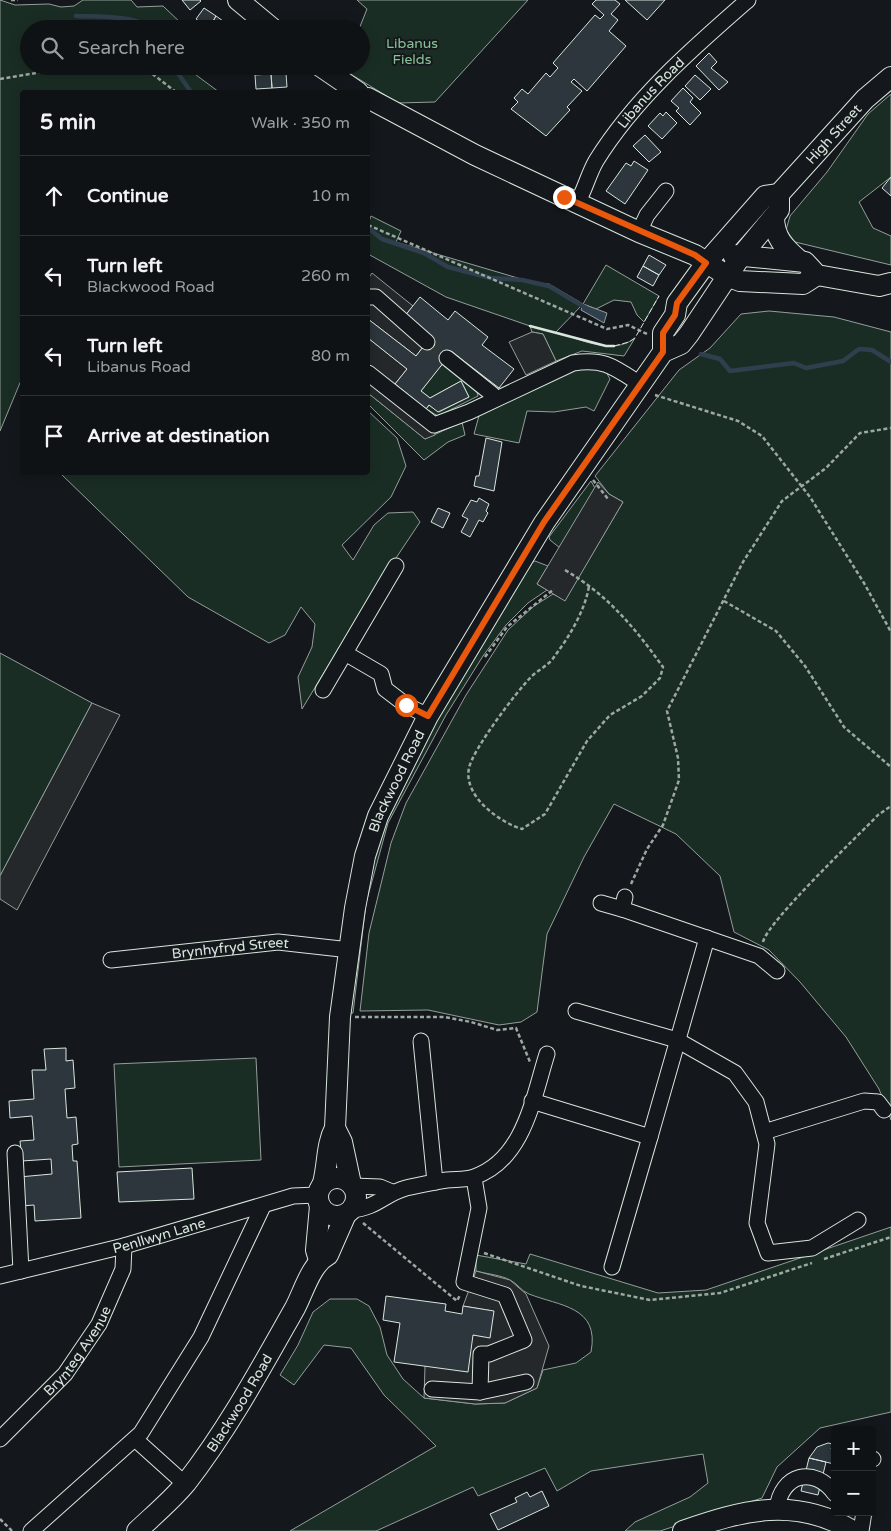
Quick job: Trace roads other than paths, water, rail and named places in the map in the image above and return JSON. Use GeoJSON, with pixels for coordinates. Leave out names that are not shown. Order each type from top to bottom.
{"type":"FeatureCollection","features":[{"type":"Feature","properties":{"kind":"main road"},"geometry":{"type":"LineString","coordinates":[[238,0],[262,20]]}},
{"type":"Feature","properties":{"kind":"main road"},"geometry":{"type":"LineString","coordinates":[[333,75],[355,90]]}},
{"type":"Feature","properties":{"kind":"main road","name":"High Street"},"geometry":{"type":"LineString","coordinates":[[720,263],[764,196],[779,194],[865,99],[891,77]]}},
{"type":"Feature","properties":{"kind":"main road"},"geometry":{"type":"LineString","coordinates":[[370,99],[396,115],[577,203],[639,232],[720,263],[740,281],[803,284],[817,275]]}},
{"type":"Feature","properties":{"kind":"main road","name":"High Street"},"geometry":{"type":"LineString","coordinates":[[720,263],[774,216],[779,210],[779,194]]}},
{"type":"Feature","properties":{"kind":"main road"},"geometry":{"type":"LineString","coordinates":[[774,216],[774,228],[779,242],[817,275],[887,289]]}},
{"type":"Feature","properties":{"kind":"main road"},"geometry":{"type":"LineString","coordinates":[[720,263],[800,261]]}},
{"type":"Feature","properties":{"kind":"main road","name":"Blackwood Road"},"geometry":{"type":"LineString","coordinates":[[319,1260],[316,1250],[320,1194],[328,1167],[328,1141],[335,1128],[340,1017],[355,908],[365,856],[378,816],[428,716],[544,522],[647,389],[663,352],[663,333],[675,315],[688,312],[720,263]]}},
{"type":"Feature","properties":{"kind":"main road","name":"Blackwood Road"},"geometry":{"type":"LineString","coordinates":[[663,352],[681,344],[720,263]]}},
{"type":"Feature","properties":{"kind":"main road","name":"Blackwood Road"},"geometry":{"type":"LineString","coordinates":[[335,1128],[342,1142],[352,1185]]}},
{"type":"Feature","properties":{"kind":"main road"},"geometry":{"type":"LineString","coordinates":[[334,1177],[347,1180],[352,1185],[356,1196],[353,1215],[331,1215],[320,1194],[334,1177]]}},
{"type":"Feature","properties":{"kind":"main road","name":"Blackwood Road"},"geometry":{"type":"LineString","coordinates":[[138,1531],[185,1484],[253,1382],[300,1299],[319,1260],[328,1255],[353,1215]]}},
{"type":"Feature","properties":{"kind":"main road"},"geometry":{"type":"LineString","coordinates":[[683,1531],[739,1512],[777,1509],[821,1516],[844,1522]]}},
{"type":"Feature","properties":{"kind":"street","name":"Libanus Road"},"geometry":{"type":"LineString","coordinates":[[577,203],[586,187],[588,175],[622,125],[685,56],[748,0]]}},
{"type":"Feature","properties":{"kind":"street"},"geometry":{"type":"LineString","coordinates":[[639,232],[651,209],[666,191]]}},
{"type":"Feature","properties":{"kind":"street"},"geometry":{"type":"LineString","coordinates":[[370,297],[376,297],[427,342]]}},
{"type":"Feature","properties":{"kind":"street"},"geometry":{"type":"LineString","coordinates":[[447,358],[492,394],[495,399]]}},
{"type":"Feature","properties":{"kind":"street"},"geometry":{"type":"LineString","coordinates":[[370,375],[434,425],[468,412],[572,363],[591,360],[606,363],[647,389]]}},
{"type":"Feature","properties":{"kind":"street"},"geometry":{"type":"LineString","coordinates":[[323,690],[396,566]]}},
{"type":"Feature","properties":{"kind":"street"},"geometry":{"type":"LineString","coordinates":[[345,653],[381,674],[385,689],[406,705],[428,716]]}},
{"type":"Feature","properties":{"kind":"street"},"geometry":{"type":"LineString","coordinates":[[601,903],[623,903],[707,938],[759,956],[777,970]]}},
{"type":"Feature","properties":{"kind":"street"},"geometry":{"type":"LineString","coordinates":[[612,1267],[707,938]]}},
{"type":"Feature","properties":{"kind":"street","name":"Brynhyfryd Street"},"geometry":{"type":"LineString","coordinates":[[112,960],[278,942],[350,950]]}},
{"type":"Feature","properties":{"kind":"street"},"geometry":{"type":"LineString","coordinates":[[576,1011],[677,1040],[735,1073],[756,1102],[767,1144],[757,1222],[768,1253],[812,1248],[858,1220]]}},
{"type":"Feature","properties":{"kind":"street"},"geometry":{"type":"LineString","coordinates":[[421,1041],[434,1182]]}},
{"type":"Feature","properties":{"kind":"street"},"geometry":{"type":"LineString","coordinates":[[353,1215],[382,1202],[392,1192],[434,1182],[474,1178],[505,1159],[527,1120],[547,1054]]}},
{"type":"Feature","properties":{"kind":"street"},"geometry":{"type":"LineString","coordinates":[[532,1101],[650,1137]]}},
{"type":"Feature","properties":{"kind":"street"},"geometry":{"type":"LineString","coordinates":[[764,1132],[864,1101],[878,1102],[884,1110]]}},
{"type":"Feature","properties":{"kind":"street"},"geometry":{"type":"LineString","coordinates":[[15,1153],[21,1271]]}},
{"type":"Feature","properties":{"kind":"street"},"geometry":{"type":"LineString","coordinates":[[474,1178],[479,1208],[464,1282],[505,1295],[524,1340],[489,1354],[481,1354],[480,1392]]}},
{"type":"Feature","properties":{"kind":"street"},"geometry":{"type":"LineString","coordinates":[[352,1185],[380,1187],[392,1192]]}},
{"type":"Feature","properties":{"kind":"street","name":"Penllwyn Lane"},"geometry":{"type":"LineString","coordinates":[[0,1276],[124,1246],[293,1196],[320,1194]]}},
{"type":"Feature","properties":{"kind":"street"},"geometry":{"type":"LineString","coordinates":[[31,1531],[135,1439],[201,1337],[263,1206]]}},
{"type":"Feature","properties":{"kind":"street","name":"Brynteg Avenue"},"geometry":{"type":"LineString","coordinates":[[0,1439],[65,1374],[99,1324],[123,1269],[124,1246]]}},
{"type":"Feature","properties":{"kind":"street"},"geometry":{"type":"LineString","coordinates":[[432,1389],[480,1392],[526,1382]]}},
{"type":"Feature","properties":{"kind":"street"},"geometry":{"type":"LineString","coordinates":[[135,1439],[185,1484]]}},
{"type":"Feature","properties":{"kind":"street"},"geometry":{"type":"LineString","coordinates":[[777,1509],[783,1488],[789,1482],[805,1476],[822,1479],[831,1489]]}},
{"type":"Feature","properties":{"kind":"street"},"geometry":{"type":"LineString","coordinates":[[861,1531],[863,1516]]}},
{"type":"Feature","properties":{"kind":"water"},"geometry":{"type":"Polygon","coordinates":[[[583,304],[607,313],[604,323],[581,310],[583,304]]]}},
{"type":"Feature","properties":{"kind":"waterway"},"geometry":{"type":"LineString","coordinates":[[76,16],[131,20]]}},
{"type":"Feature","properties":{"kind":"waterway"},"geometry":{"type":"LineString","coordinates":[[179,75],[190,90]]}},
{"type":"Feature","properties":{"kind":"waterway"},"geometry":{"type":"LineString","coordinates":[[370,230],[382,239],[424,253],[448,267],[491,278],[522,280],[549,286],[586,308]]}},
{"type":"Feature","properties":{"kind":"waterway"},"geometry":{"type":"LineString","coordinates":[[701,354],[720,359],[730,371],[794,363],[806,368],[843,361],[859,349],[872,350],[891,362]]}},
{"type":"Feature","properties":{"kind":"tunnel"},"geometry":{"type":"LineString","coordinates":[[427,342],[447,358]]}},
{"type":"Feature","properties":{"kind":"park label","name":"Libanus Fields"},"geometry":{"type":"Point","coordinates":[412,52]}}]}
